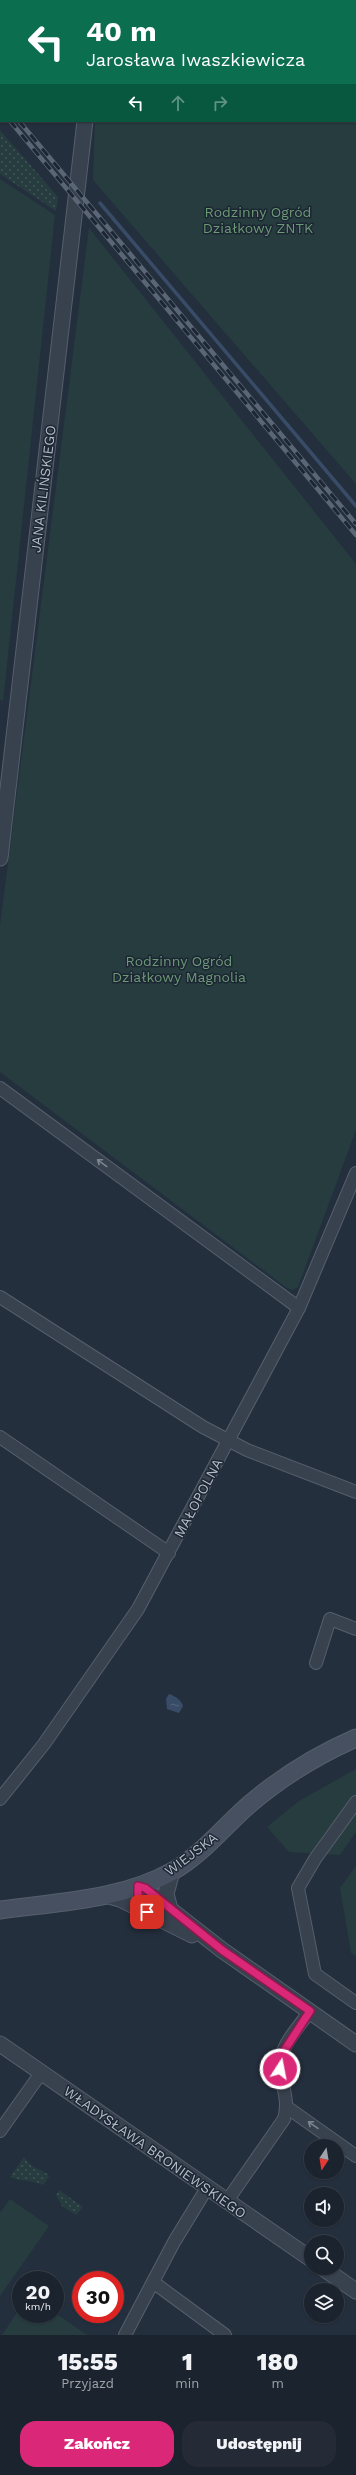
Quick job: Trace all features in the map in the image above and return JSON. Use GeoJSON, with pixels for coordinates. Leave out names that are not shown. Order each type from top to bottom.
{"type":"FeatureCollection","features":[{"type":"Feature","properties":{"kind":"main road","name":"WIEJSKA"},"geometry":{"type":"LineString","coordinates":[[0,1910],[106,1895],[139,1886],[172,1871],[202,1850],[251,1803],[290,1773],[356,1738]]}},
{"type":"Feature","properties":{"kind":"street","name":"JANA KILIŃSKIEGO"},"geometry":{"type":"LineString","coordinates":[[0,858],[85,122]]}},
{"type":"Feature","properties":{"kind":"street"},"geometry":{"type":"LineString","coordinates":[[0,1088],[133,1186],[247,1267],[300,1308]]}},
{"type":"Feature","properties":{"kind":"street","name":"MAŁOPOLNA"},"geometry":{"type":"LineString","coordinates":[[0,1799],[44,1744],[138,1609],[300,1308],[356,1172]]}},
{"type":"Feature","properties":{"kind":"street"},"geometry":{"type":"LineString","coordinates":[[0,1297],[196,1423],[228,1440],[356,1492]]}},
{"type":"Feature","properties":{"kind":"street"},"geometry":{"type":"LineString","coordinates":[[0,1437],[169,1553]]}},
{"type":"Feature","properties":{"kind":"street"},"geometry":{"type":"LineString","coordinates":[[316,1663],[330,1619],[356,1629]]}},
{"type":"Feature","properties":{"kind":"street"},"geometry":{"type":"LineString","coordinates":[[356,1802],[315,1859],[298,1888],[315,1974],[356,2003]]}},
{"type":"Feature","properties":{"kind":"street"},"geometry":{"type":"LineString","coordinates":[[170,1909],[166,1894],[172,1871]]}},
{"type":"Feature","properties":{"kind":"street"},"geometry":{"type":"LineString","coordinates":[[139,1886],[222,1950],[356,2044]]}},
{"type":"Feature","properties":{"kind":"street"},"geometry":{"type":"LineString","coordinates":[[139,1886],[138,1898],[147,1912]]}},
{"type":"Feature","properties":{"kind":"street"},"geometry":{"type":"LineString","coordinates":[[106,1895],[147,1912],[222,1950]]}},
{"type":"Feature","properties":{"kind":"street"},"geometry":{"type":"LineString","coordinates":[[227,2201],[278,2130],[288,2108],[280,2069],[281,2058],[310,2011]]}},
{"type":"Feature","properties":{"kind":"street","name":"WŁADYSŁAWA BRONIEWSKIEGO"},"geometry":{"type":"LineString","coordinates":[[0,2044],[304,2255]]}},
{"type":"Feature","properties":{"kind":"street"},"geometry":{"type":"LineString","coordinates":[[0,2132],[40,2073]]}},
{"type":"Feature","properties":{"kind":"street"},"geometry":{"type":"LineString","coordinates":[[288,2108],[356,2156]]}},
{"type":"Feature","properties":{"kind":"street"},"geometry":{"type":"LineString","coordinates":[[125,2335],[174,2242],[207,2188]]}},
{"type":"Feature","properties":{"kind":"street"},"geometry":{"type":"LineString","coordinates":[[333,2275],[356,2291]]}},
{"type":"Feature","properties":{"kind":"street"},"geometry":{"type":"LineString","coordinates":[[153,2282],[225,2335]]}},
{"type":"Feature","properties":{"kind":"green space","name":"Rodzinny Ogród Działkowy ZNTK"},"geometry":{"type":"Polygon","coordinates":[[[95,122],[356,122],[356,484],[93,180],[95,122]]]}},
{"type":"Feature","properties":{"kind":"green space"},"geometry":{"type":"Polygon","coordinates":[[[0,130],[58,197],[56,211],[0,174],[0,130]]]}},
{"type":"Feature","properties":{"kind":"green space"},"geometry":{"type":"Polygon","coordinates":[[[0,179],[55,215],[3,702],[0,699],[0,179]]]}},
{"type":"Feature","properties":{"kind":"green space","name":"Rodzinny Ogród Działkowy Magnolia"},"geometry":{"type":"Polygon","coordinates":[[[89,228],[356,564],[356,1130],[298,1287],[293,1290],[287,1288],[0,1072],[0,926],[89,228]]]}},
{"type":"Feature","properties":{"kind":"green space"},"geometry":{"type":"Polygon","coordinates":[[[356,1769],[356,1832],[340,1855],[289,1852],[267,1827],[299,1801],[356,1769]]]}},
{"type":"Feature","properties":{"kind":"green space"},"geometry":{"type":"Polygon","coordinates":[[[356,1866],[356,1956],[351,1953],[340,1888],[356,1866]]]}},
{"type":"Feature","properties":{"kind":"green space"},"geometry":{"type":"Polygon","coordinates":[[[24,2157],[32,2166],[48,2174],[49,2177],[43,2185],[10,2177],[24,2157]]]}},
{"type":"Feature","properties":{"kind":"green space"},"geometry":{"type":"Polygon","coordinates":[[[59,2190],[83,2207],[76,2215],[62,2206],[56,2195],[59,2190]]]}},
{"type":"Feature","properties":{"kind":"green space"},"geometry":{"type":"Polygon","coordinates":[[[10,2199],[49,2226],[18,2271],[12,2271],[12,2279],[0,2296],[0,2213],[10,2199]]]}},
{"type":"Feature","properties":{"kind":"green space"},"geometry":{"type":"Polygon","coordinates":[[[64,2319],[87,2335],[2,2335],[12,2320],[12,2323],[64,2323],[64,2319]]]}},
{"type":"Feature","properties":{"kind":"water"},"geometry":{"type":"Polygon","coordinates":[[[169,1694],[178,1698],[181,1702],[183,1706],[179,1713],[167,1709],[166,1699],[169,1694]]]}},
{"type":"Feature","properties":{"kind":"waterway"},"geometry":{"type":"LineString","coordinates":[[100,203],[356,506]]}},
{"type":"Feature","properties":{"kind":"railway"},"geometry":{"type":"LineString","coordinates":[[11,122],[356,535]]}},
{"type":"Feature","properties":{"kind":"railway"},"geometry":{"type":"LineString","coordinates":[[20,122],[356,524]]}},
{"type":"Feature","properties":{"kind":"route"},"geometry":{"type":"LineString","coordinates":[[147,1912],[138,1898],[138,1886],[148,1890],[162,1904],[222,1950],[265,1978],[310,2011],[284,2051],[281,2058],[280,2069]]}}]}
